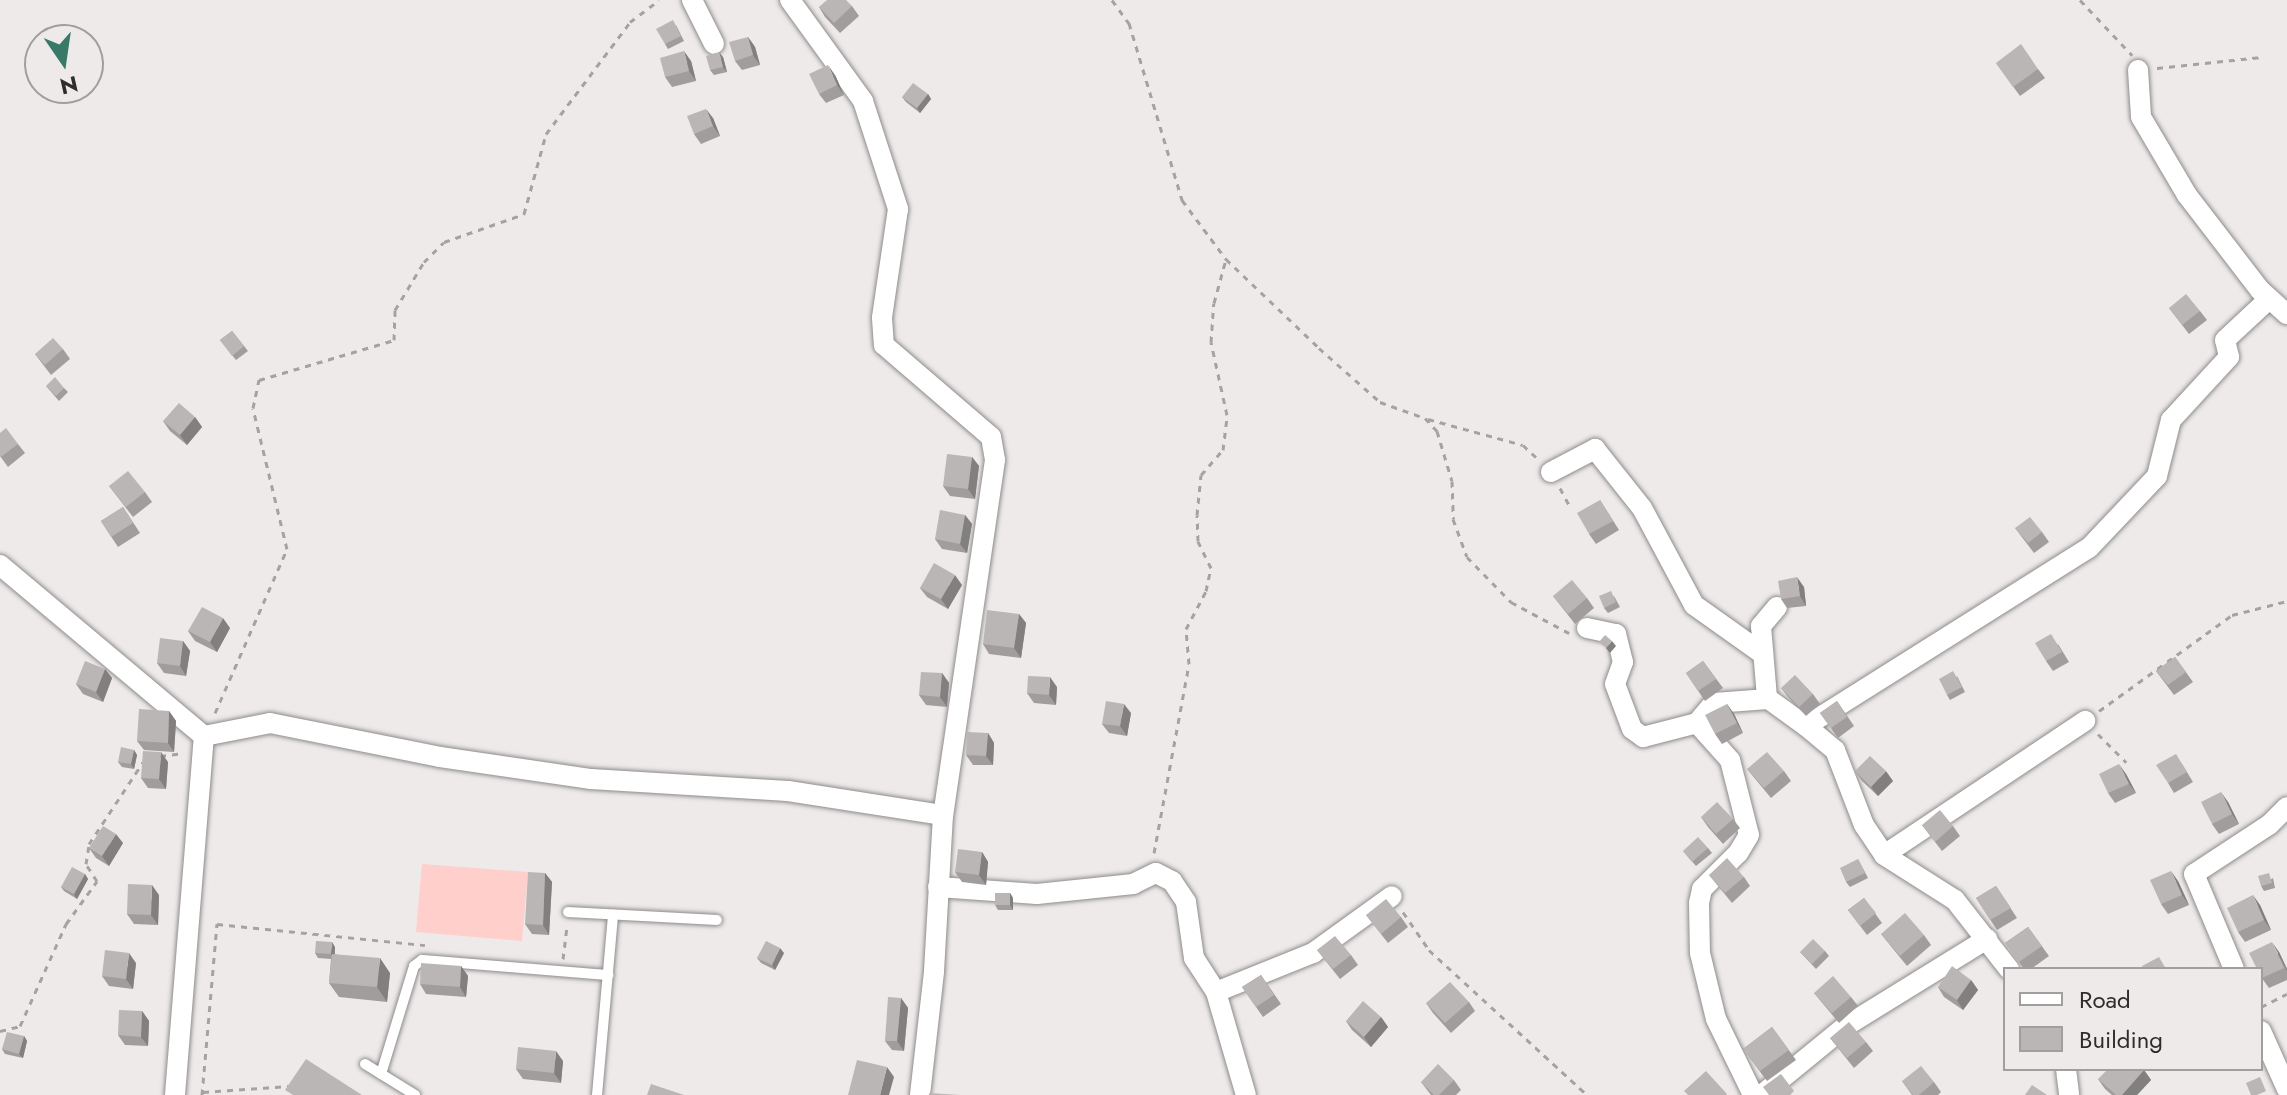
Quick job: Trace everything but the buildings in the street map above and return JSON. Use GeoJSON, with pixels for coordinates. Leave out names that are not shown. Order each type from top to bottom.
{"type":"FeatureCollection","features":[{"type":"Feature","properties":{"kind":"street"},"geometry":{"type":"LineString","coordinates":[[692,0],[714,44]]}},
{"type":"Feature","properties":{"kind":"street"},"geometry":{"type":"LineString","coordinates":[[790,0],[863,101],[898,209],[882,318],[884,345],[991,437],[995,460],[943,815],[920,1095]]}},
{"type":"Feature","properties":{"kind":"street"},"geometry":{"type":"LineString","coordinates":[[2135,62],[2141,117],[2187,195],[2269,299],[2287,314]]}},
{"type":"Feature","properties":{"kind":"street"},"geometry":{"type":"LineString","coordinates":[[1806,726],[2089,548],[2157,476],[2171,420],[2229,357],[2225,340],[2269,299]]}},
{"type":"Feature","properties":{"kind":"street"},"geometry":{"type":"LineString","coordinates":[[1551,472],[1595,449],[1642,508],[1694,605],[1763,654]]}},
{"type":"Feature","properties":{"kind":"street"},"geometry":{"type":"LineString","coordinates":[[0,565],[204,736]]}},
{"type":"Feature","properties":{"kind":"street"},"geometry":{"type":"LineString","coordinates":[[1768,699],[1761,626],[1777,607]]}},
{"type":"Feature","properties":{"kind":"street"},"geometry":{"type":"LineString","coordinates":[[1587,628],[1616,634],[1623,662],[1615,684],[1632,729],[1652,737],[1697,723],[1714,703],[1768,699],[1806,726],[1835,750],[1864,825],[1884,855],[1955,900],[2008,967]]}},
{"type":"Feature","properties":{"kind":"street"},"geometry":{"type":"LineString","coordinates":[[1884,855],[2085,721]]}},
{"type":"Feature","properties":{"kind":"street"},"geometry":{"type":"LineString","coordinates":[[204,736],[270,723],[440,757],[591,779],[788,791],[943,815]]}},
{"type":"Feature","properties":{"kind":"street"},"geometry":{"type":"LineString","coordinates":[[1697,723],[1730,760],[1749,835],[1738,853],[1702,889],[1699,915],[1700,953],[1716,1019],[1753,1095]]}},
{"type":"Feature","properties":{"kind":"street"},"geometry":{"type":"LineString","coordinates":[[175,1095],[204,736]]}},
{"type":"Feature","properties":{"kind":"street"},"geometry":{"type":"LineString","coordinates":[[2233,967],[2194,874],[2269,825],[2287,807]]}},
{"type":"Feature","properties":{"kind":"street"},"geometry":{"type":"LineString","coordinates":[[938,887],[1037,894],[1133,884],[1156,873],[1172,881],[1186,902],[1194,958],[1216,992],[1246,1095]]}},
{"type":"Feature","properties":{"kind":"street"},"geometry":{"type":"LineString","coordinates":[[1216,992],[1313,953],[1392,896]]}},
{"type":"Feature","properties":{"kind":"street"},"geometry":{"type":"LineString","coordinates":[[1762,1095],[1846,1026],[1987,939]]}},
{"type":"Feature","properties":{"kind":"street"},"geometry":{"type":"LineString","coordinates":[[2263,1035],[2287,1089]]}},
{"type":"Feature","properties":{"kind":"street"},"geometry":{"type":"LineString","coordinates":[[2066,1071],[2069,1095]]}},
{"type":"Feature","properties":{"kind":"lane"},"geometry":{"type":"LineString","coordinates":[[568,912],[717,920]]}},
{"type":"Feature","properties":{"kind":"lane"},"geometry":{"type":"LineString","coordinates":[[597,1095],[613,915]]}},
{"type":"Feature","properties":{"kind":"lane"},"geometry":{"type":"LineString","coordinates":[[381,1074],[414,966],[422,960],[608,975]]}},
{"type":"Feature","properties":{"kind":"lane"},"geometry":{"type":"LineString","coordinates":[[365,1064],[415,1095]]}},
{"type":"Feature","properties":{"kind":"path"},"geometry":{"type":"LineString","coordinates":[[0,1031],[20,1026],[66,924],[97,881],[86,864],[89,844],[146,757],[183,754],[204,736],[287,549],[253,408],[259,380],[394,340],[395,310],[424,262],[444,242],[524,214],[546,134],[630,22],[659,0]]}},
{"type":"Feature","properties":{"kind":"path"},"geometry":{"type":"LineString","coordinates":[[1112,0],[1134,37],[1182,200],[1226,259],[1380,402],[1523,445],[1551,472],[1569,505]]}},
{"type":"Feature","properties":{"kind":"path"},"geometry":{"type":"LineString","coordinates":[[2080,0],[2135,62],[2261,57]]}},
{"type":"Feature","properties":{"kind":"path"},"geometry":{"type":"LineString","coordinates":[[1156,873],[1153,848],[1189,664],[1186,629],[1206,591],[1211,568],[1198,541],[1197,515],[1201,475],[1223,450],[1227,415],[1211,342],[1214,303],[1226,259]]}},
{"type":"Feature","properties":{"kind":"path"},"geometry":{"type":"LineString","coordinates":[[1425,418],[1437,431],[1449,469],[1453,519],[1467,557],[1511,602],[1565,635],[1587,628]]}},
{"type":"Feature","properties":{"kind":"path"},"geometry":{"type":"LineString","coordinates":[[2126,762],[2085,721],[2232,615],[2287,601]]}},
{"type":"Feature","properties":{"kind":"path"},"geometry":{"type":"LineString","coordinates":[[1392,896],[1429,950],[1587,1095]]}},
{"type":"Feature","properties":{"kind":"path"},"geometry":{"type":"LineString","coordinates":[[548,958],[564,959],[568,912]]}},
{"type":"Feature","properties":{"kind":"path"},"geometry":{"type":"LineString","coordinates":[[290,1086],[202,1094],[217,924],[438,946]]}},
{"type":"Feature","properties":{"kind":"path"},"geometry":{"type":"LineString","coordinates":[[2263,1006],[2287,994]]}},
{"type":"Feature","properties":{"kind":"shaded area"},"geometry":{"type":"Polygon","coordinates":[[[422,864],[528,872],[522,941],[416,932],[422,864]]]}}]}
